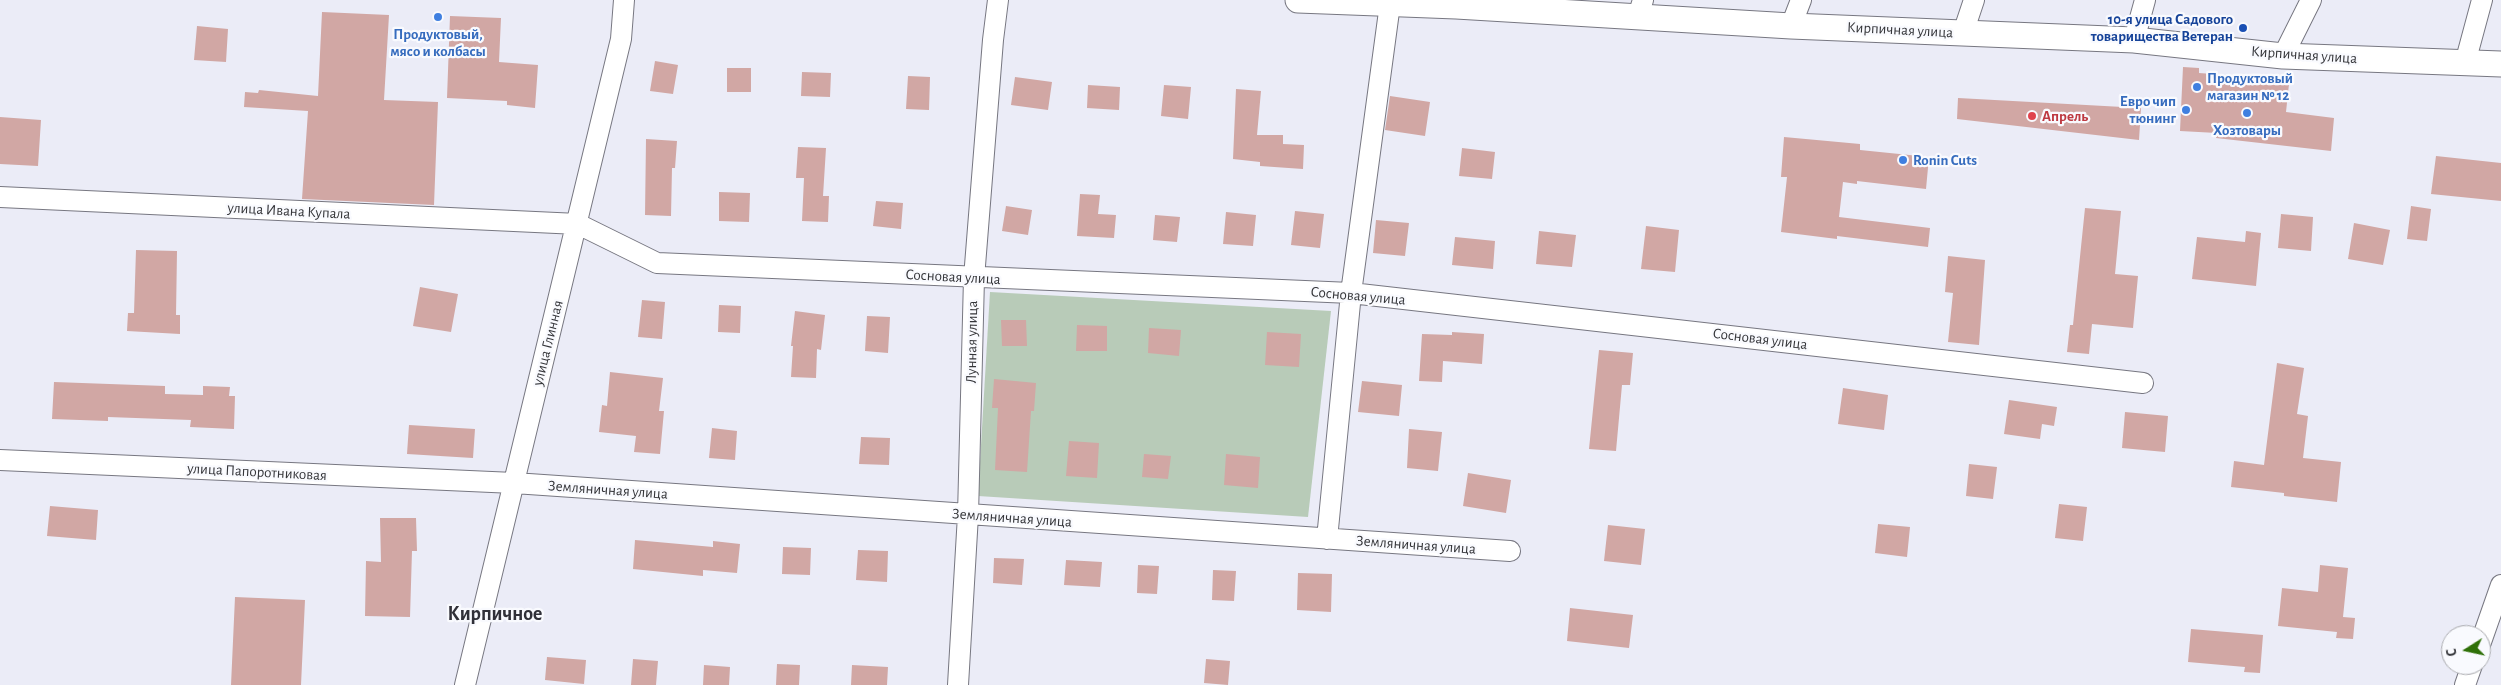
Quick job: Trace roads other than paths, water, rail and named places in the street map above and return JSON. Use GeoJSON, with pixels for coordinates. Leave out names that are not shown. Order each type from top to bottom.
{"type":"FeatureCollection","features":[{"type":"Feature","properties":{"kind":"main road","name":"Кирпичная улица"},"geometry":{"type":"LineString","coordinates":[[1298,0],[1390,4],[1457,3],[1641,8],[1791,26],[2134,40],[2283,56],[2501,64]]}},
{"type":"Feature","properties":{"kind":"street","name":"улица Глинная"},"geometry":{"type":"LineString","coordinates":[[465,685],[578,224],[621,39],[624,0]]}},
{"type":"Feature","properties":{"kind":"street","name":"Лунная улица"},"geometry":{"type":"LineString","coordinates":[[958,685],[968,515],[974,278],[993,40],[998,0]]}},
{"type":"Feature","properties":{"kind":"street"},"geometry":{"type":"LineString","coordinates":[[1791,26],[1801,0]]}},
{"type":"Feature","properties":{"kind":"street"},"geometry":{"type":"LineString","coordinates":[[1963,33],[1974,0]]}},
{"type":"Feature","properties":{"kind":"street"},"geometry":{"type":"LineString","coordinates":[[2134,40],[2145,0]]}},
{"type":"Feature","properties":{"kind":"street"},"geometry":{"type":"LineString","coordinates":[[2283,56],[2311,0]]}},
{"type":"Feature","properties":{"kind":"street"},"geometry":{"type":"LineString","coordinates":[[2464,63],[2482,0]]}},
{"type":"Feature","properties":{"kind":"street"},"geometry":{"type":"LineString","coordinates":[[1327,539],[1350,293],[1390,4]]}},
{"type":"Feature","properties":{"kind":"street","name":"улица Ивана Купала"},"geometry":{"type":"LineString","coordinates":[[0,197],[578,224]]}},
{"type":"Feature","properties":{"kind":"street","name":"Сосновая улица"},"geometry":{"type":"LineString","coordinates":[[578,224],[657,263],[1350,293],[2143,384]]}},
{"type":"Feature","properties":{"kind":"street","name":"улица Папоротниковая"},"geometry":{"type":"LineString","coordinates":[[0,460],[514,483]]}},
{"type":"Feature","properties":{"kind":"street","name":"Земляничная улица"},"geometry":{"type":"LineString","coordinates":[[514,483],[1510,551]]}},
{"type":"Feature","properties":{"kind":"street"},"geometry":{"type":"LineString","coordinates":[[2491,627],[2501,585]]}},
{"type":"Feature","properties":{"kind":"place","name":"Продуктовый, мясо и колбасы"},"geometry":{"type":"Point","coordinates":[438,17]}},
{"type":"Feature","properties":{"kind":"place","name":"10-я улица Садового товарищества Ветеран"},"geometry":{"type":"Point","coordinates":[2243,28]}},
{"type":"Feature","properties":{"kind":"place","name":"Продуктовый магазин № 12"},"geometry":{"type":"Point","coordinates":[2197,87]}},
{"type":"Feature","properties":{"kind":"place","name":"Евро чип тюнинг"},"geometry":{"type":"Point","coordinates":[2186,110]}},
{"type":"Feature","properties":{"kind":"place","name":"Хозтовары"},"geometry":{"type":"Point","coordinates":[2247,113]}},
{"type":"Feature","properties":{"kind":"place","name":"Апрель"},"geometry":{"type":"Point","coordinates":[2032,116]}},
{"type":"Feature","properties":{"kind":"place","name":"Ronin Cuts"},"geometry":{"type":"Point","coordinates":[1903,160]}},
{"type":"Feature","properties":{"kind":"district","name":"Кирпичное"},"geometry":{"type":"Point","coordinates":[495,614]}}]}
